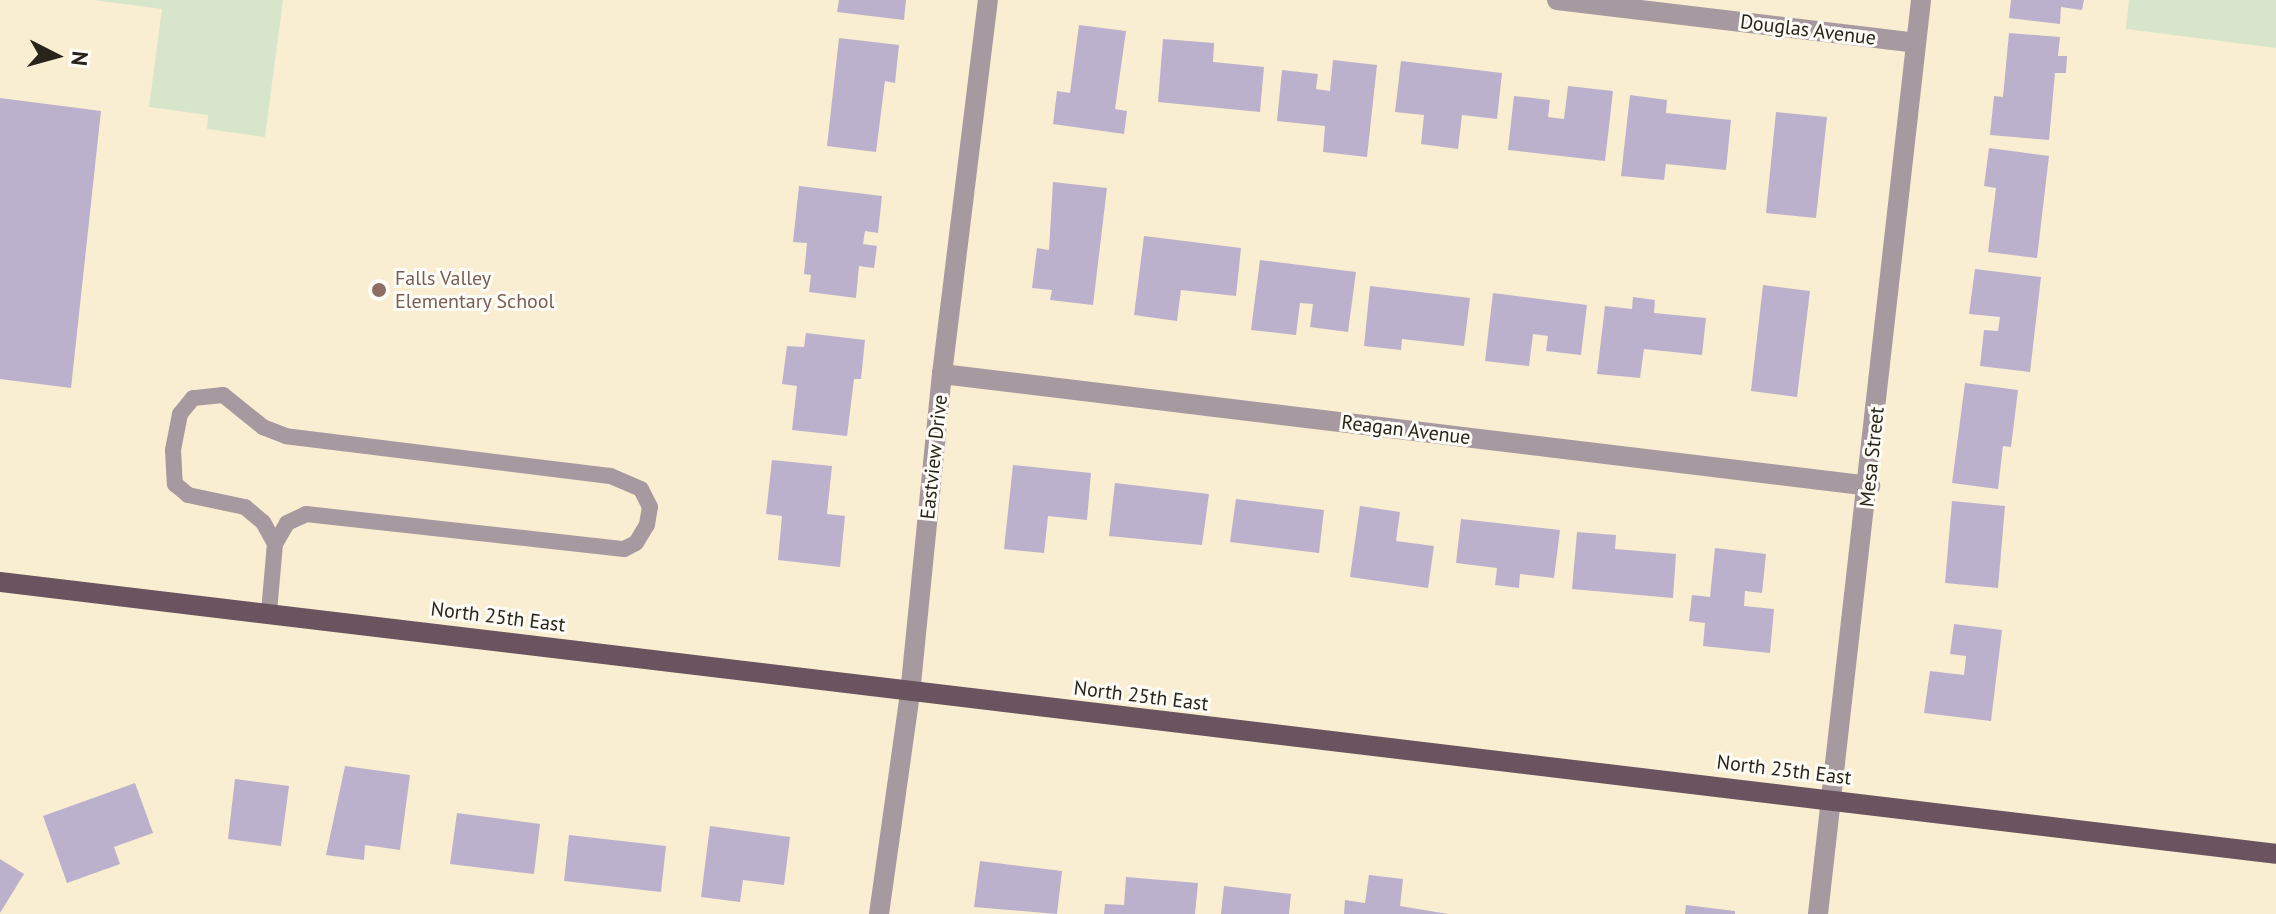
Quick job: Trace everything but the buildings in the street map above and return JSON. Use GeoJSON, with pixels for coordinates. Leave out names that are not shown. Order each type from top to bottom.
{"type":"FeatureCollection","features":[{"type":"Feature","properties":{"kind":"main road","name":"North 25th East"},"geometry":{"type":"LineString","coordinates":[[0,582],[269,612],[910,694],[2276,854]]}},
{"type":"Feature","properties":{"kind":"street","name":"Eastview Drive"},"geometry":{"type":"LineString","coordinates":[[879,914],[910,694],[942,374],[988,0]]}},
{"type":"Feature","properties":{"kind":"street","name":"Douglas Avenue"},"geometry":{"type":"LineString","coordinates":[[1557,0],[1915,43]]}},
{"type":"Feature","properties":{"kind":"street","name":"Mesa Street"},"geometry":{"type":"LineString","coordinates":[[1818,914],[1870,486],[1921,0]]}},
{"type":"Feature","properties":{"kind":"street","name":"Reagan Avenue"},"geometry":{"type":"LineString","coordinates":[[942,374],[1870,486]]}},
{"type":"Feature","properties":{"kind":"lane"},"geometry":{"type":"LineString","coordinates":[[269,612],[275,544],[287,523],[306,514],[332,514],[624,549],[647,525],[650,507],[641,489],[610,476],[286,436],[263,427],[223,395],[193,398],[180,414],[173,450],[175,484],[188,495],[245,507],[263,522],[275,544]]}},
{"type":"Feature","properties":{"kind":"green space"},"geometry":{"type":"Polygon","coordinates":[[[93,0],[283,0],[265,137],[207,129],[208,115],[149,107],[162,9],[93,0]]]}},
{"type":"Feature","properties":{"kind":"green space"},"geometry":{"type":"Polygon","coordinates":[[[2129,0],[2276,0],[2276,48],[2126,29],[2129,0]]]}},
{"type":"Feature","properties":{"kind":"place","name":"Falls Valley Elementary School"},"geometry":{"type":"Point","coordinates":[379,290]}}]}
